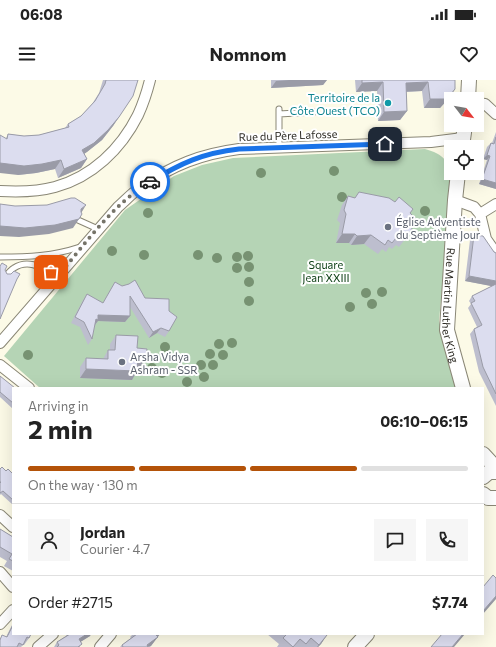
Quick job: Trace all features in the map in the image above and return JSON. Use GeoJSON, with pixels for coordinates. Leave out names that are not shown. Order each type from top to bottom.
{"type":"FeatureCollection","features":[{"type":"Feature","properties":{"kind":"street"},"geometry":{"type":"LineString","coordinates":[[0,191],[18,192],[55,187],[72,181],[103,161],[128,132],[138,115],[150,80]]}},
{"type":"Feature","properties":{"kind":"street"},"geometry":{"type":"LineString","coordinates":[[468,92],[469,80]]}},
{"type":"Feature","properties":{"kind":"street"},"geometry":{"type":"LineString","coordinates":[[484,104],[496,114]]}},
{"type":"Feature","properties":{"kind":"street","name":"Rue du Père Lafosse"},"geometry":{"type":"LineString","coordinates":[[0,343],[118,207],[140,187],[171,169],[197,157],[216,152],[239,149],[431,142],[463,137]]}},
{"type":"Feature","properties":{"kind":"street","name":"Rue Martin Luther King"},"geometry":{"type":"LineString","coordinates":[[457,180],[447,330],[463,387]]}},
{"type":"Feature","properties":{"kind":"street"},"geometry":{"type":"LineString","coordinates":[[455,200],[474,207],[480,214],[486,239],[496,253]]}},
{"type":"Feature","properties":{"kind":"street"},"geometry":{"type":"LineString","coordinates":[[480,214],[496,204]]}},
{"type":"Feature","properties":{"kind":"street"},"geometry":{"type":"LineString","coordinates":[[0,364],[28,387]]}},
{"type":"Feature","properties":{"kind":"street"},"geometry":{"type":"LineString","coordinates":[[484,455],[496,468]]}},
{"type":"Feature","properties":{"kind":"street"},"geometry":{"type":"LineString","coordinates":[[484,476],[489,472],[496,472]]}},
{"type":"Feature","properties":{"kind":"street"},"geometry":{"type":"LineString","coordinates":[[0,516],[12,527]]}},
{"type":"Feature","properties":{"kind":"street"},"geometry":{"type":"LineString","coordinates":[[0,572],[12,586]]}},
{"type":"Feature","properties":{"kind":"street"},"geometry":{"type":"LineString","coordinates":[[0,624],[12,611]]}},
{"type":"Feature","properties":{"kind":"street"},"geometry":{"type":"LineString","coordinates":[[38,647],[52,635]]}},
{"type":"Feature","properties":{"kind":"street"},"geometry":{"type":"LineString","coordinates":[[100,647],[110,635]]}},
{"type":"Feature","properties":{"kind":"street"},"geometry":{"type":"LineString","coordinates":[[355,647],[365,635]]}},
{"type":"Feature","properties":{"kind":"lane"},"geometry":{"type":"LineString","coordinates":[[279,148],[279,112],[314,112]]}},
{"type":"Feature","properties":{"kind":"lane"},"geometry":{"type":"LineString","coordinates":[[78,220],[98,229]]}},
{"type":"Feature","properties":{"kind":"lane"},"geometry":{"type":"LineString","coordinates":[[0,257],[42,256],[67,252],[84,246]]}},
{"type":"Feature","properties":{"kind":"lane"},"geometry":{"type":"LineString","coordinates":[[2,280],[13,268],[23,264],[34,264],[58,276]]}},
{"type":"Feature","properties":{"kind":"green space","name":"Square Jean XXIII"},"geometry":{"type":"Polygon","coordinates":[[[425,149],[441,156],[444,159],[444,180],[452,180],[439,321],[458,387],[39,387],[4,356],[125,210],[174,176],[202,165],[233,158],[425,149]]]}},
{"type":"Feature","properties":{"kind":"building"},"geometry":{"type":"Polygon","coordinates":[[[106,80],[138,80],[133,96],[119,117],[94,143],[82,150],[87,159],[64,169],[61,160],[24,166],[0,163],[0,135],[7,139],[8,134],[24,136],[39,135],[69,127],[68,124],[81,116],[95,101],[106,80]]]}},
{"type":"Feature","properties":{"kind":"building"},"geometry":{"type":"Polygon","coordinates":[[[362,80],[455,80],[455,89],[453,92],[444,92],[444,99],[430,99],[428,82],[406,83],[407,111],[384,112],[383,82],[362,83],[362,80]]]}},
{"type":"Feature","properties":{"kind":"building"},"geometry":{"type":"Polygon","coordinates":[[[496,137],[496,183],[484,180],[484,173],[490,156],[487,155],[491,143],[494,144],[496,137]]]}},
{"type":"Feature","properties":{"kind":"building","name":"Église Adventiste du Septième Jour"},"geometry":{"type":"Polygon","coordinates":[[[359,192],[389,198],[395,202],[399,197],[413,209],[410,213],[416,219],[406,238],[402,236],[398,240],[396,238],[392,243],[388,240],[385,245],[371,235],[357,236],[355,234],[342,234],[346,214],[344,210],[348,196],[355,198],[359,192]]]}},
{"type":"Feature","properties":{"kind":"building"},"geometry":{"type":"Polygon","coordinates":[[[75,198],[86,205],[81,209],[82,214],[79,219],[55,225],[25,228],[0,226],[0,204],[15,206],[47,205],[75,198]]]}},
{"type":"Feature","properties":{"kind":"building"},"geometry":{"type":"Polygon","coordinates":[[[474,235],[483,236],[496,253],[496,281],[469,276],[474,235]]]}},
{"type":"Feature","properties":{"kind":"building"},"geometry":{"type":"Polygon","coordinates":[[[2,263],[7,266],[5,270],[7,274],[11,274],[14,271],[20,274],[0,319],[0,266],[2,263]]]}},
{"type":"Feature","properties":{"kind":"building"},"geometry":{"type":"Polygon","coordinates":[[[135,280],[145,298],[169,299],[169,311],[177,317],[169,331],[161,328],[153,332],[130,296],[130,316],[98,315],[98,320],[96,319],[92,339],[84,322],[75,317],[87,294],[103,303],[115,282],[122,286],[135,280]]]}},
{"type":"Feature","properties":{"kind":"building"},"geometry":{"type":"Polygon","coordinates":[[[496,284],[496,394],[483,367],[474,329],[482,325],[471,303],[475,301],[472,296],[496,284]]]}},
{"type":"Feature","properties":{"kind":"building"},"geometry":{"type":"Polygon","coordinates":[[[116,335],[138,336],[137,348],[147,349],[146,358],[138,358],[137,371],[86,369],[86,358],[108,359],[108,350],[115,350],[116,335]]]}},
{"type":"Feature","properties":{"kind":"building"},"geometry":{"type":"Polygon","coordinates":[[[0,376],[14,387],[12,387],[12,402],[0,392],[0,376]]]}},
{"type":"Feature","properties":{"kind":"building"},"geometry":{"type":"Polygon","coordinates":[[[2,467],[6,471],[8,469],[12,473],[12,499],[3,491],[0,493],[0,469],[2,467]]]}},
{"type":"Feature","properties":{"kind":"building"},"geometry":{"type":"Polygon","coordinates":[[[0,529],[12,536],[12,554],[0,547],[0,529]]]}},
{"type":"Feature","properties":{"kind":"building"},"geometry":{"type":"Polygon","coordinates":[[[493,575],[496,578],[496,596],[484,610],[484,586],[493,575]]]}},
{"type":"Feature","properties":{"kind":"building"},"geometry":{"type":"Polygon","coordinates":[[[12,627],[12,635],[30,635],[29,638],[27,637],[23,645],[19,643],[17,647],[0,647],[2,635],[7,637],[12,627]]]}},
{"type":"Feature","properties":{"kind":"building"},"geometry":{"type":"Polygon","coordinates":[[[68,635],[85,635],[79,639],[82,644],[78,647],[57,647],[59,645],[57,642],[68,635]]]}},
{"type":"Feature","properties":{"kind":"building"},"geometry":{"type":"Polygon","coordinates":[[[136,635],[156,635],[158,637],[147,645],[148,647],[123,647],[122,645],[136,635]]]}},
{"type":"Feature","properties":{"kind":"building"},"geometry":{"type":"Polygon","coordinates":[[[286,635],[327,635],[319,645],[311,638],[306,644],[300,639],[293,647],[283,638],[286,635]]]}},
{"type":"Feature","properties":{"kind":"building"},"geometry":{"type":"Polygon","coordinates":[[[441,635],[462,635],[452,647],[431,647],[441,635]]]}},
{"type":"Feature","properties":{"kind":"way so far"},"geometry":{"type":"LineString","coordinates":[[51,272],[58,276],[118,207],[140,187],[150,182]]}},
{"type":"Feature","properties":{"kind":"place","name":"Territoire de la Côte Ouest (TCO)"},"geometry":{"type":"Point","coordinates":[388,103]}},
{"type":"Feature","properties":{"kind":"place","name":"Église Adventiste du Septième Jour"},"geometry":{"type":"Point","coordinates":[388,227]}},
{"type":"Feature","properties":{"kind":"place","name":"Arsha Vidya Ashram - SSR"},"geometry":{"type":"Point","coordinates":[122,362]}},
{"type":"Feature","properties":{"kind":"route"},"geometry":{"type":"LineString","coordinates":[[150,182],[171,169],[197,157],[216,152],[239,149],[385,144]]}}]}
